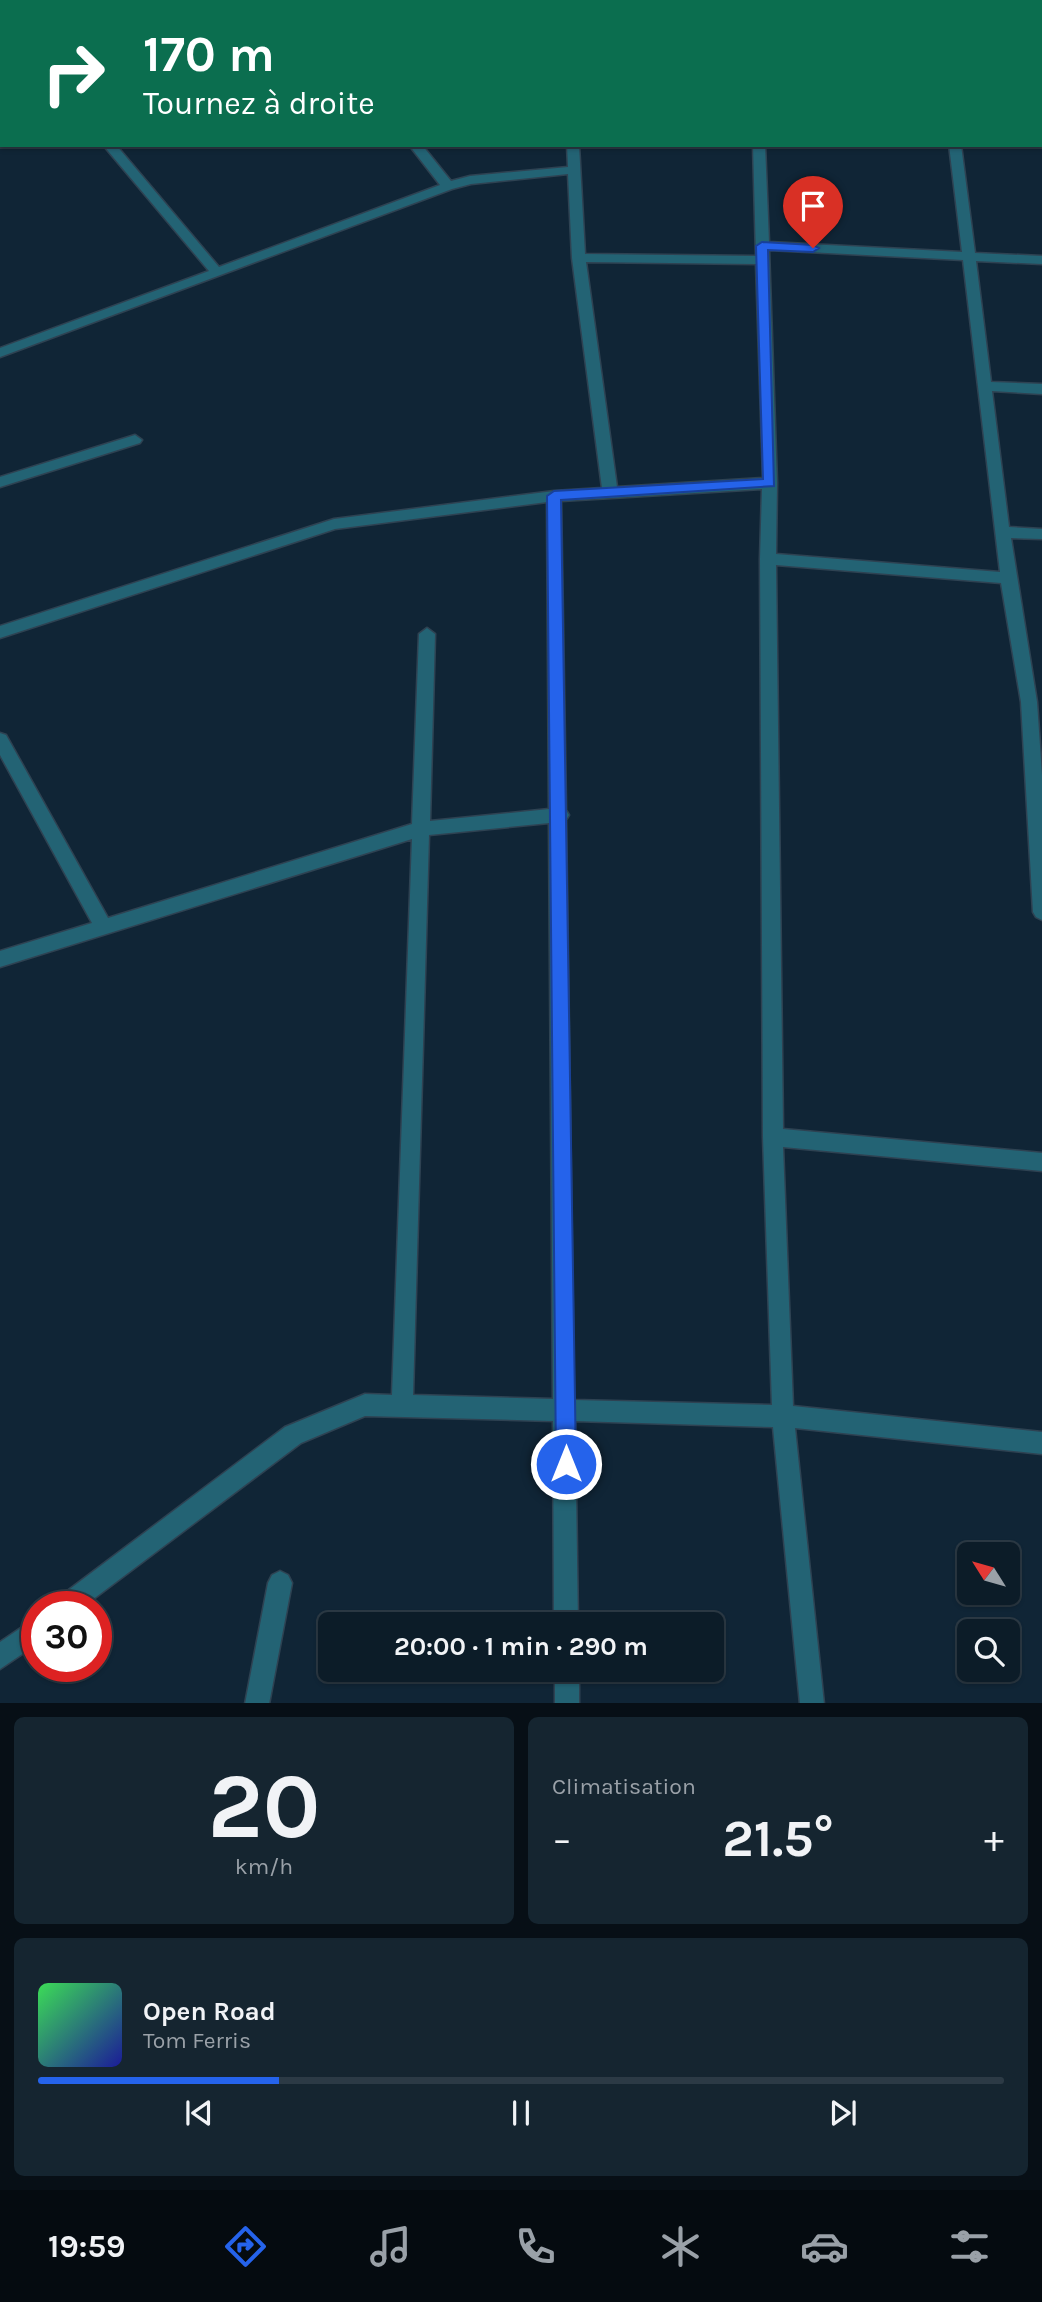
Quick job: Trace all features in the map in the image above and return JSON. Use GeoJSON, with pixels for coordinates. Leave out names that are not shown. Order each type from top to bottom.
{"type":"FeatureCollection","features":[{"type":"Feature","properties":{"kind":"street"},"geometry":{"type":"LineString","coordinates":[[111,147],[217,272]]}},
{"type":"Feature","properties":{"kind":"street"},"geometry":{"type":"LineString","coordinates":[[417,147],[449,186]]}},
{"type":"Feature","properties":{"kind":"street"},"geometry":{"type":"LineString","coordinates":[[573,147],[579,258],[610,492]]}},
{"type":"Feature","properties":{"kind":"street"},"geometry":{"type":"LineString","coordinates":[[759,147],[770,483],[768,559],[773,1137],[783,1416],[812,1703]]}},
{"type":"Feature","properties":{"kind":"street"},"geometry":{"type":"LineString","coordinates":[[955,147],[1008,578],[1035,702],[1042,904]]}},
{"type":"Feature","properties":{"kind":"street"},"geometry":{"type":"LineString","coordinates":[[0,353],[449,186],[470,180],[574,170]]}},
{"type":"Feature","properties":{"kind":"street"},"geometry":{"type":"LineString","coordinates":[[579,258],[762,253],[968,256],[1042,260]]}},
{"type":"Feature","properties":{"kind":"street"},"geometry":{"type":"LineString","coordinates":[[986,386],[1042,389]]}},
{"type":"Feature","properties":{"kind":"street"},"geometry":{"type":"LineString","coordinates":[[0,482],[135,440]]}},
{"type":"Feature","properties":{"kind":"street"},"geometry":{"type":"LineString","coordinates":[[0,632],[334,524],[554,496],[770,483]]}},
{"type":"Feature","properties":{"kind":"street"},"geometry":{"type":"LineString","coordinates":[[554,496],[560,815],[566,1612]]}},
{"type":"Feature","properties":{"kind":"street"},"geometry":{"type":"LineString","coordinates":[[1003,532],[1042,534]]}},
{"type":"Feature","properties":{"kind":"street"},"geometry":{"type":"LineString","coordinates":[[768,559],[1008,578]]}},
{"type":"Feature","properties":{"kind":"street"},"geometry":{"type":"LineString","coordinates":[[402,1407],[427,634]]}},
{"type":"Feature","properties":{"kind":"street"},"geometry":{"type":"LineString","coordinates":[[0,740],[103,926]]}},
{"type":"Feature","properties":{"kind":"street"},"geometry":{"type":"LineString","coordinates":[[0,959],[420,829],[560,815]]}},
{"type":"Feature","properties":{"kind":"street"},"geometry":{"type":"LineString","coordinates":[[773,1137],[1042,1162]]}},
{"type":"Feature","properties":{"kind":"street"},"geometry":{"type":"LineString","coordinates":[[86,1591],[293,1434],[365,1405],[783,1416],[1042,1443]]}},
{"type":"Feature","properties":{"kind":"street"},"geometry":{"type":"LineString","coordinates":[[257,1703],[280,1583]]}},
{"type":"Feature","properties":{"kind":"street"},"geometry":{"type":"LineString","coordinates":[[0,1657],[21,1641]]}},
{"type":"Feature","properties":{"kind":"street"},"geometry":{"type":"LineString","coordinates":[[567,1682],[567,1703]]}},
{"type":"Feature","properties":{"kind":"route"},"geometry":{"type":"LineString","coordinates":[[566,1464],[554,496],[770,483],[762,246],[813,248]]}}]}
